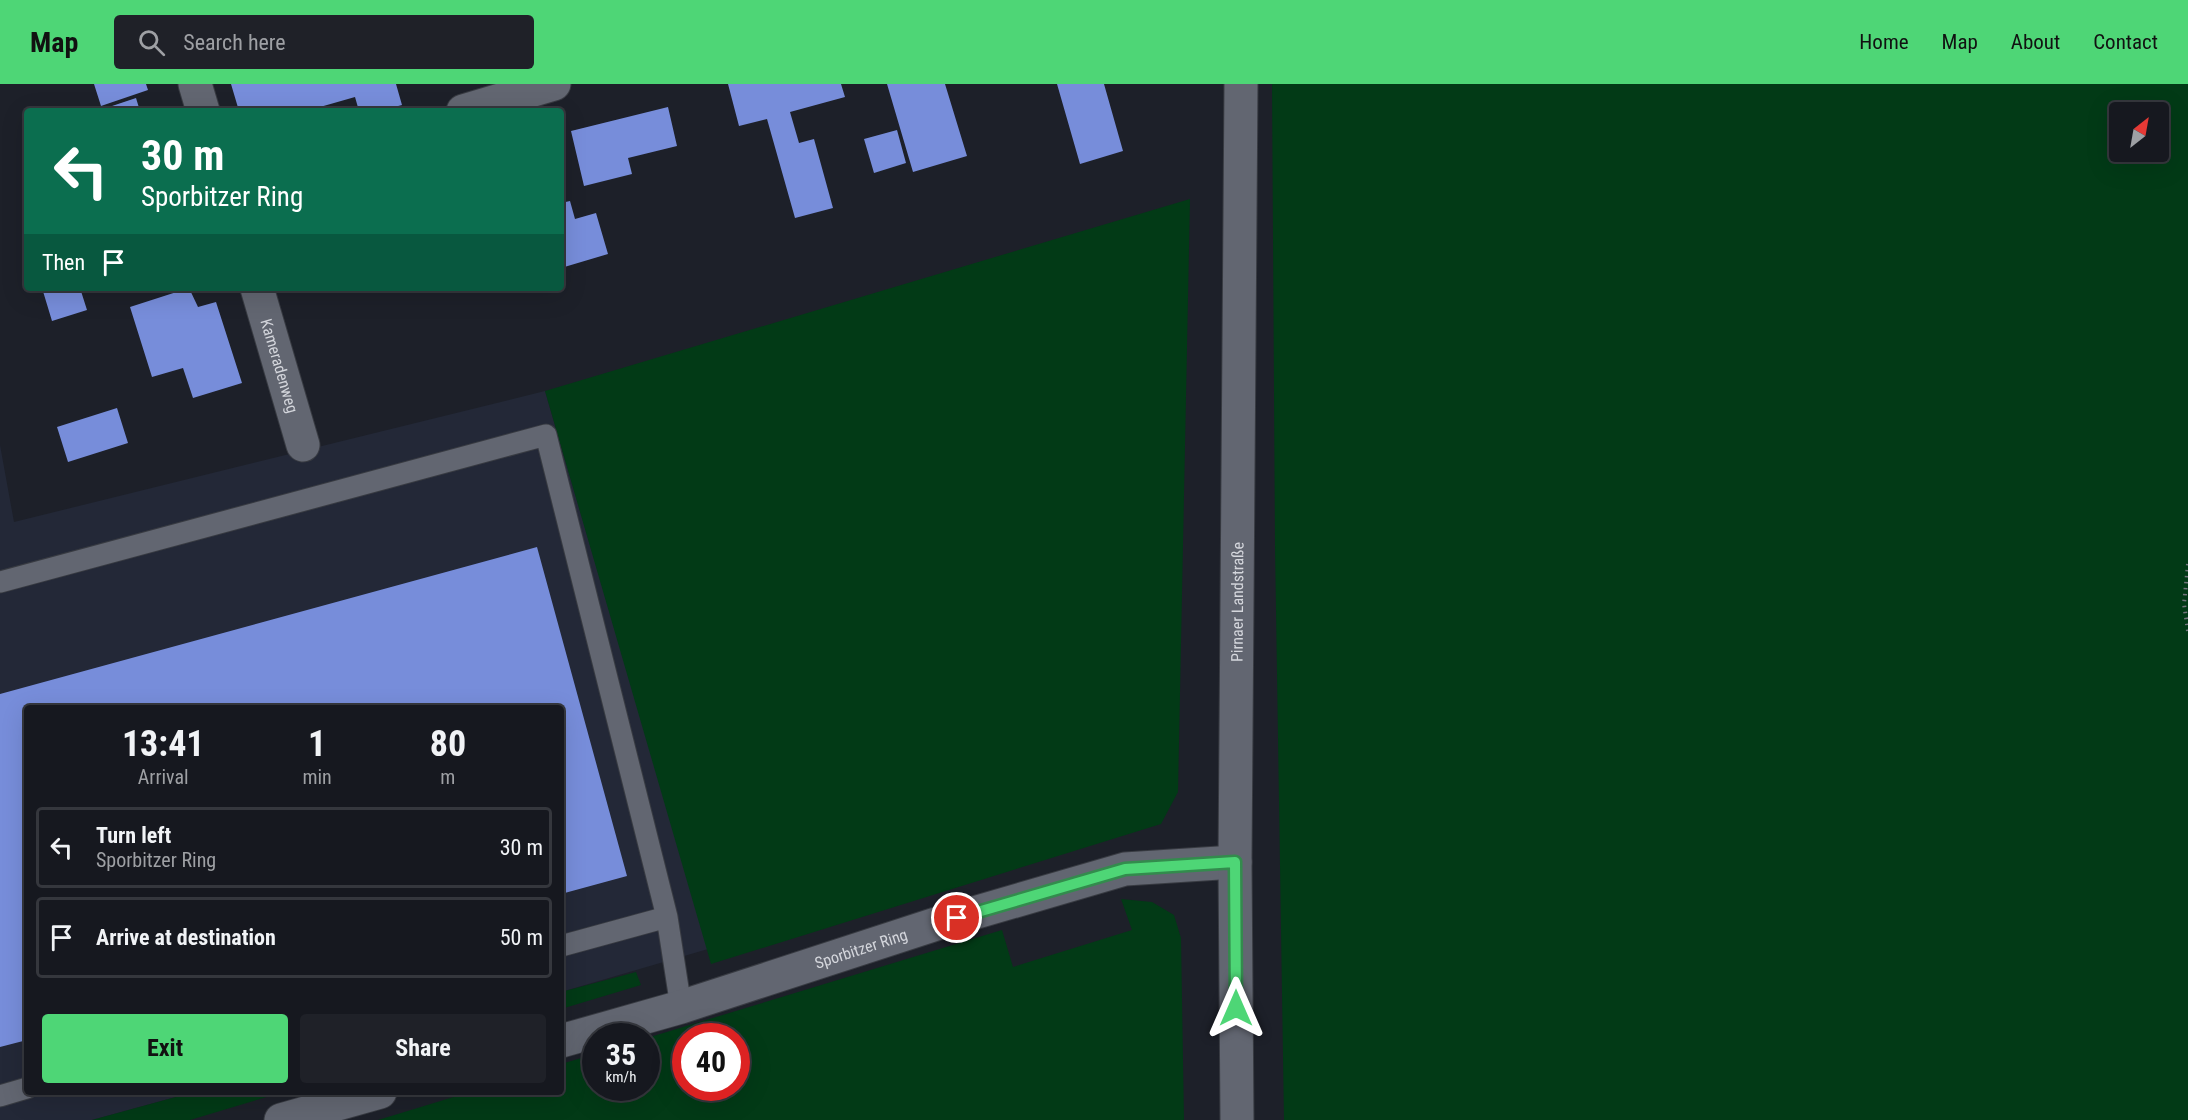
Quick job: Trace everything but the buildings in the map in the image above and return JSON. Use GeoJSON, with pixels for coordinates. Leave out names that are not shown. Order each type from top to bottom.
{"type":"FeatureCollection","features":[{"type":"Feature","properties":{"kind":"street"},"geometry":{"type":"LineString","coordinates":[[195,84],[202,108]]}},
{"type":"Feature","properties":{"kind":"street"},"geometry":{"type":"LineString","coordinates":[[473,108],[554,84]]}},
{"type":"Feature","properties":{"kind":"street","name":"Pirnaer Landstraße"},"geometry":{"type":"LineString","coordinates":[[1237,1120],[1235,862],[1241,84]]}},
{"type":"Feature","properties":{"kind":"street","name":"Kameradenweg"},"geometry":{"type":"LineString","coordinates":[[258,291],[303,445]]}},
{"type":"Feature","properties":{"kind":"street","name":"Sporbitzer Ring"},"geometry":{"type":"LineString","coordinates":[[564,1040],[681,1007],[936,924],[1125,869],[1235,862]]}},
{"type":"Feature","properties":{"kind":"street"},"geometry":{"type":"LineString","coordinates":[[281,1120],[369,1095]]}},
{"type":"Feature","properties":{"kind":"lane"},"geometry":{"type":"LineString","coordinates":[[0,582],[546,435],[667,917],[681,1007]]}},
{"type":"Feature","properties":{"kind":"lane"},"geometry":{"type":"LineString","coordinates":[[564,945],[667,917]]}},
{"type":"Feature","properties":{"kind":"lane"},"geometry":{"type":"LineString","coordinates":[[0,1096],[24,1089]]}},
{"type":"Feature","properties":{"kind":"path"},"geometry":{"type":"LineString","coordinates":[[2188,564],[2184,604],[2188,631]]}},
{"type":"Feature","properties":{"kind":"path"},"geometry":{"type":"LineString","coordinates":[[2184,604],[2188,595]]}},
{"type":"Feature","properties":{"kind":"shaded area"},"geometry":{"type":"Polygon","coordinates":[[[545,391],[708,949],[564,991],[564,705],[24,705],[24,1095],[183,1095],[92,1120],[0,1120],[0,445],[14,522],[545,391]]]}},
{"type":"Feature","properties":{"kind":"green space"},"geometry":{"type":"Polygon","coordinates":[[[1272,84],[2188,84],[2188,1120],[1284,1120],[1275,546],[1272,84]]]}},
{"type":"Feature","properties":{"kind":"green space"},"geometry":{"type":"Polygon","coordinates":[[[1190,199],[1178,792],[1161,824],[711,964],[545,391],[1190,199]]]}},
{"type":"Feature","properties":{"kind":"green space"},"geometry":{"type":"Polygon","coordinates":[[[1121,899],[1152,902],[1174,915],[1181,938],[1184,1120],[378,1120],[460,1095],[564,1095],[564,1063],[582,1058],[582,1101],[660,1101],[660,1034],[672,1030],[672,1101],[750,1101],[750,1023],[696,1023],[1002,930],[1013,967],[1132,930],[1121,899]]]}},
{"type":"Feature","properties":{"kind":"green space"},"geometry":{"type":"Polygon","coordinates":[[[636,972],[641,985],[564,1008],[564,991],[636,972]]]}},
{"type":"Feature","properties":{"kind":"green space"},"geometry":{"type":"Polygon","coordinates":[[[183,1095],[273,1095],[190,1120],[92,1120],[183,1095]]]}},
{"type":"Feature","properties":{"kind":"route"},"geometry":{"type":"LineString","coordinates":[[957,918],[1125,869],[1235,862],[1236,1008]]}}]}
